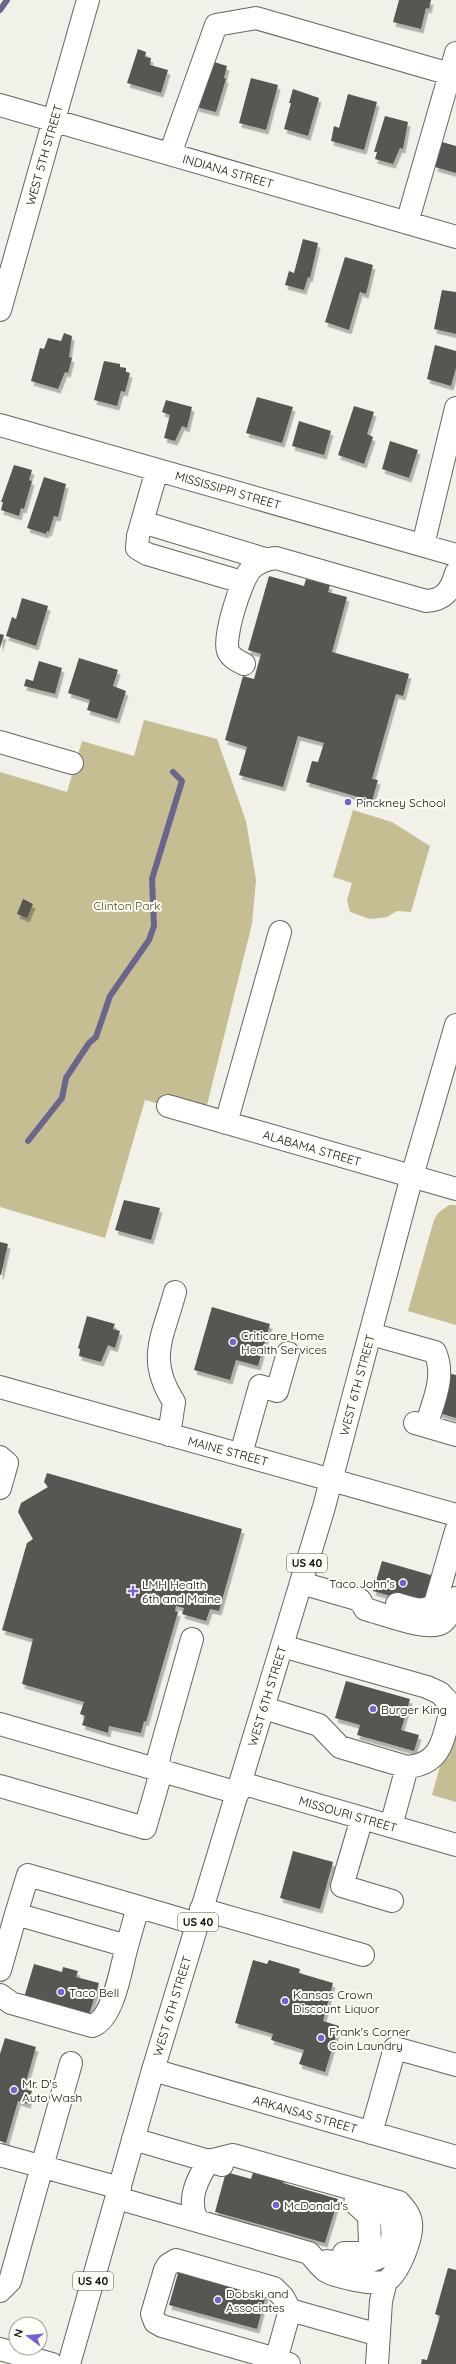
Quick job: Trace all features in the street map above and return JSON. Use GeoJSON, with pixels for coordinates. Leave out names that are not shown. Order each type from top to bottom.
{"type":"FeatureCollection","features":[{"type":"Feature","properties":{"kind":"main road","name":"WEST 5TH STREET"},"geometry":{"type":"LineString","coordinates":[[0,310],[88,0]]}},
{"type":"Feature","properties":{"kind":"main road"},"geometry":{"type":"LineString","coordinates":[[170,154],[216,25],[256,18],[450,74]]}},
{"type":"Feature","properties":{"kind":"main road"},"geometry":{"type":"LineString","coordinates":[[407,223],[456,53]]}},
{"type":"Feature","properties":{"kind":"main road","name":"INDIANA STREET"},"geometry":{"type":"LineString","coordinates":[[0,105],[456,237]]}},
{"type":"Feature","properties":{"kind":"main road"},"geometry":{"type":"LineString","coordinates":[[423,546],[456,408]]}},
{"type":"Feature","properties":{"kind":"main road","name":"MISSISSIPPI STREET"},"geometry":{"type":"LineString","coordinates":[[0,425],[456,555]]}},
{"type":"Feature","properties":{"kind":"main road"},"geometry":{"type":"LineString","coordinates":[[157,470],[142,522],[137,548],[146,554],[242,582]]}},
{"type":"Feature","properties":{"kind":"main road"},"geometry":{"type":"LineString","coordinates":[[142,522],[265,559],[276,558],[426,601],[438,600],[446,594],[456,573]]}},
{"type":"Feature","properties":{"kind":"main road"},"geometry":{"type":"LineString","coordinates":[[244,664],[231,655],[226,641],[242,582],[251,568],[265,559]]}},
{"type":"Feature","properties":{"kind":"main road"},"geometry":{"type":"LineString","coordinates":[[0,742],[72,763]]}},
{"type":"Feature","properties":{"kind":"main road"},"geometry":{"type":"LineString","coordinates":[[226,1123],[280,932]]}},
{"type":"Feature","properties":{"kind":"main road","name":"WEST 6TH STREET"},"geometry":{"type":"LineString","coordinates":[[69,2364],[153,2070],[264,1708],[332,1479],[412,1176],[456,1025]]}},
{"type":"Feature","properties":{"kind":"main road","name":"ALABAMA STREET"},"geometry":{"type":"LineString","coordinates":[[168,1106],[456,1189]]}},
{"type":"Feature","properties":{"kind":"main road"},"geometry":{"type":"LineString","coordinates":[[169,1435],[174,1402],[165,1387],[160,1373],[157,1356],[176,1292]]}},
{"type":"Feature","properties":{"kind":"main road"},"geometry":{"type":"LineString","coordinates":[[370,1334],[456,1358]]}},
{"type":"Feature","properties":{"kind":"main road"},"geometry":{"type":"LineString","coordinates":[[435,1352],[440,1363],[441,1374],[420,1425],[456,1435]]}},
{"type":"Feature","properties":{"kind":"main road"},"geometry":{"type":"LineString","coordinates":[[241,1454],[260,1386],[277,1391],[288,1353]]}},
{"type":"Feature","properties":{"kind":"main road","name":"MAINE STREET"},"geometry":{"type":"LineString","coordinates":[[0,1387],[456,1515]]}},
{"type":"Feature","properties":{"kind":"main road"},"geometry":{"type":"LineString","coordinates":[[0,1457],[7,1463],[0,1488]]}},
{"type":"Feature","properties":{"kind":"main road"},"geometry":{"type":"LineString","coordinates":[[301,1583],[360,1600],[369,1597],[420,1611],[428,1610],[435,1604],[456,1531]]}},
{"type":"Feature","properties":{"kind":"main road"},"geometry":{"type":"LineString","coordinates":[[360,1600],[366,1609],[430,1627],[442,1623],[452,1611],[456,1598]]}},
{"type":"Feature","properties":{"kind":"main road"},"geometry":{"type":"LineString","coordinates":[[0,1786],[145,1828],[158,1783],[159,1756],[192,1639]]}},
{"type":"Feature","properties":{"kind":"main road"},"geometry":{"type":"LineString","coordinates":[[264,1708],[319,1725],[340,1747],[414,1767],[432,1760],[438,1753],[452,1706],[440,1693],[427,1687],[282,1646]]}},
{"type":"Feature","properties":{"kind":"main road","name":"MISSOURI STREET"},"geometry":{"type":"LineString","coordinates":[[0,1724],[158,1770],[362,1818],[456,1844]]}},
{"type":"Feature","properties":{"kind":"main road"},"geometry":{"type":"LineString","coordinates":[[390,1826],[414,1767]]}},
{"type":"Feature","properties":{"kind":"main road"},"geometry":{"type":"LineString","coordinates":[[362,1818],[342,1886],[392,1901]]}},
{"type":"Feature","properties":{"kind":"main road"},"geometry":{"type":"LineString","coordinates":[[0,1970],[28,1875],[138,1907],[199,1916],[363,1955]]}},
{"type":"Feature","properties":{"kind":"main road"},"geometry":{"type":"LineString","coordinates":[[0,1995],[11,2003],[92,2026],[99,2024],[110,2009],[138,1907]]}},
{"type":"Feature","properties":{"kind":"main road"},"geometry":{"type":"LineString","coordinates":[[16,1914],[128,1946]]}},
{"type":"Feature","properties":{"kind":"main road"},"geometry":{"type":"LineString","coordinates":[[371,2133],[395,2048],[456,2065]]}},
{"type":"Feature","properties":{"kind":"main road"},"geometry":{"type":"LineString","coordinates":[[0,2291],[10,2281],[71,2063]]}},
{"type":"Feature","properties":{"kind":"main road","name":"ARKANSAS STREET"},"geometry":{"type":"LineString","coordinates":[[153,2070],[456,2157]]}},
{"type":"Feature","properties":{"kind":"main road"},"geometry":{"type":"LineString","coordinates":[[0,2155],[42,2167],[198,2221],[309,2253],[328,2261],[344,2263],[376,2260],[386,2254],[392,2246],[393,2233],[391,2219],[385,2212],[133,2139]]}},
{"type":"Feature","properties":{"kind":"main road"},"geometry":{"type":"LineString","coordinates":[[198,2221],[194,2213],[193,2199],[195,2186],[209,2161],[233,2154],[399,2202],[407,2212],[412,2223],[403,2257],[396,2272],[386,2281],[381,2301],[377,2364]]}},
{"type":"Feature","properties":{"kind":"main road"},"geometry":{"type":"LineString","coordinates":[[309,2253],[326,2271],[367,2282],[386,2281]]}},
{"type":"Feature","properties":{"kind":"main road"},"geometry":{"type":"LineString","coordinates":[[176,2260],[274,2288],[283,2297],[290,2310],[281,2363],[154,2322],[152,2314],[165,2270],[168,2265],[176,2260]]}},
{"type":"Feature","properties":{"kind":"main road"},"geometry":{"type":"LineString","coordinates":[[290,2310],[379,2335]]}},
{"type":"Feature","properties":{"kind":"main road"},"geometry":{"type":"LineString","coordinates":[[0,2349],[52,2364]]}},
{"type":"Feature","properties":{"kind":"green space","name":"Clinton Park"},"geometry":{"type":"Polygon","coordinates":[[[144,720],[217,739],[246,821],[256,880],[252,924],[207,1105],[166,1094],[163,1105],[145,1100],[105,1238],[0,1207],[0,772],[67,792],[82,741],[134,756],[144,720]]]}},
{"type":"Feature","properties":{"kind":"green space"},"geometry":{"type":"Polygon","coordinates":[[[353,810],[392,822],[430,846],[411,912],[397,911],[387,917],[370,919],[350,912],[347,900],[352,883],[333,877],[353,810]]]}},
{"type":"Feature","properties":{"kind":"green space"},"geometry":{"type":"Polygon","coordinates":[[[449,1205],[456,1205],[456,1325],[408,1311],[434,1220],[438,1213],[449,1205]]]}},
{"type":"Feature","properties":{"kind":"green space"},"geometry":{"type":"Polygon","coordinates":[[[456,1710],[456,1802],[432,1795],[456,1710]]]}},
{"type":"Feature","properties":{"kind":"building"},"geometry":{"type":"Polygon","coordinates":[[[399,0],[431,0],[429,9],[426,8],[421,29],[393,22],[399,0]]]}},
{"type":"Feature","properties":{"kind":"building"},"geometry":{"type":"Polygon","coordinates":[[[138,49],[146,52],[145,57],[151,58],[150,65],[168,70],[161,93],[127,83],[138,49]]]}},
{"type":"Feature","properties":{"kind":"building"},"geometry":{"type":"Polygon","coordinates":[[[211,61],[227,66],[224,78],[226,79],[216,112],[196,107],[211,61]]]}},
{"type":"Feature","properties":{"kind":"building"},"geometry":{"type":"Polygon","coordinates":[[[251,78],[278,85],[266,130],[239,123],[251,78]]]}},
{"type":"Feature","properties":{"kind":"building"},"geometry":{"type":"Polygon","coordinates":[[[293,89],[319,98],[308,136],[284,129],[293,89]]]}},
{"type":"Feature","properties":{"kind":"building"},"geometry":{"type":"Polygon","coordinates":[[[348,94],[377,102],[364,150],[331,141],[334,126],[339,128],[348,94]]]}},
{"type":"Feature","properties":{"kind":"building"},"geometry":{"type":"Polygon","coordinates":[[[385,116],[408,122],[403,149],[400,148],[393,164],[375,159],[377,152],[374,152],[385,116]]]}},
{"type":"Feature","properties":{"kind":"building"},"geometry":{"type":"Polygon","coordinates":[[[442,142],[456,146],[456,173],[435,167],[442,142]]]}},
{"type":"Feature","properties":{"kind":"building"},"geometry":{"type":"Polygon","coordinates":[[[303,239],[318,243],[310,278],[308,277],[304,290],[285,285],[289,271],[294,273],[303,239]]]}},
{"type":"Feature","properties":{"kind":"building"},"geometry":{"type":"Polygon","coordinates":[[[345,257],[373,265],[366,294],[360,292],[349,330],[325,322],[345,257]]]}},
{"type":"Feature","properties":{"kind":"building"},"geometry":{"type":"Polygon","coordinates":[[[442,290],[456,292],[456,334],[434,329],[442,290]]]}},
{"type":"Feature","properties":{"kind":"building"},"geometry":{"type":"Polygon","coordinates":[[[64,333],[72,336],[69,357],[72,358],[68,373],[65,372],[58,389],[31,381],[40,348],[44,349],[48,338],[61,341],[64,333]]]}},
{"type":"Feature","properties":{"kind":"building"},"geometry":{"type":"Polygon","coordinates":[[[435,345],[456,351],[456,368],[451,386],[427,379],[435,345]]]}},
{"type":"Feature","properties":{"kind":"building"},"geometry":{"type":"Polygon","coordinates":[[[104,361],[120,364],[120,367],[126,368],[126,372],[130,373],[125,392],[121,391],[117,406],[94,400],[104,361]]]}},
{"type":"Feature","properties":{"kind":"building"},"geometry":{"type":"Polygon","coordinates":[[[257,397],[293,407],[282,443],[246,433],[257,397]]]}},
{"type":"Feature","properties":{"kind":"building"},"geometry":{"type":"Polygon","coordinates":[[[166,400],[192,407],[187,428],[182,426],[175,441],[164,438],[170,415],[162,412],[166,400]]]}},
{"type":"Feature","properties":{"kind":"building"},"geometry":{"type":"Polygon","coordinates":[[[354,406],[374,412],[367,434],[373,437],[364,464],[338,455],[354,406]]]}},
{"type":"Feature","properties":{"kind":"building"},"geometry":{"type":"Polygon","coordinates":[[[299,421],[331,431],[324,455],[292,446],[299,421]]]}},
{"type":"Feature","properties":{"kind":"building"},"geometry":{"type":"Polygon","coordinates":[[[390,441],[418,450],[409,478],[382,469],[390,441]]]}},
{"type":"Feature","properties":{"kind":"building"},"geometry":{"type":"Polygon","coordinates":[[[14,465],[32,470],[29,480],[32,481],[24,509],[21,508],[19,516],[1,510],[3,502],[1,502],[14,465]]]}},
{"type":"Feature","properties":{"kind":"building"},"geometry":{"type":"Polygon","coordinates":[[[44,477],[66,484],[58,517],[54,516],[49,532],[47,531],[46,534],[27,528],[44,477]]]}},
{"type":"Feature","properties":{"kind":"building"},"geometry":{"type":"Polygon","coordinates":[[[269,576],[304,586],[306,579],[330,585],[328,592],[347,597],[332,652],[409,674],[403,696],[396,694],[372,779],[378,780],[372,801],[306,782],[312,761],[318,762],[324,743],[298,736],[283,787],[239,775],[247,747],[225,740],[243,676],[254,679],[261,654],[248,650],[269,576]]]}},
{"type":"Feature","properties":{"kind":"building"},"geometry":{"type":"Polygon","coordinates":[[[22,598],[48,606],[36,646],[6,636],[12,617],[16,619],[22,598]]]}},
{"type":"Feature","properties":{"kind":"building"},"geometry":{"type":"Polygon","coordinates":[[[0,634],[4,635],[0,648],[0,634]]]}},
{"type":"Feature","properties":{"kind":"building"},"geometry":{"type":"Polygon","coordinates":[[[79,658],[118,670],[113,686],[126,691],[117,719],[87,710],[90,700],[68,693],[79,658]]]}},
{"type":"Feature","properties":{"kind":"building"},"geometry":{"type":"Polygon","coordinates":[[[39,661],[62,668],[55,694],[24,686],[26,679],[33,681],[39,661]]]}},
{"type":"Feature","properties":{"kind":"building"},"geometry":{"type":"Polygon","coordinates":[[[23,899],[33,904],[27,918],[17,914],[23,899]]]}},
{"type":"Feature","properties":{"kind":"building"},"geometry":{"type":"Polygon","coordinates":[[[124,1200],[160,1208],[151,1240],[115,1230],[124,1200]]]}},
{"type":"Feature","properties":{"kind":"building"},"geometry":{"type":"Polygon","coordinates":[[[0,1242],[8,1244],[1,1275],[0,1275],[0,1242]]]}},
{"type":"Feature","properties":{"kind":"building","name":"Criticare Home Health Services"},"geometry":{"type":"Polygon","coordinates":[[[212,1307],[270,1324],[258,1366],[236,1360],[230,1380],[194,1370],[212,1307]]]}},
{"type":"Feature","properties":{"kind":"building"},"geometry":{"type":"Polygon","coordinates":[[[87,1316],[115,1324],[113,1329],[120,1331],[115,1348],[108,1345],[101,1362],[79,1356],[80,1349],[78,1348],[87,1316]]]}},
{"type":"Feature","properties":{"kind":"building"},"geometry":{"type":"Polygon","coordinates":[[[447,1373],[456,1375],[456,1418],[436,1412],[447,1373]]]}},
{"type":"Feature","properties":{"kind":"building"},"geometry":{"type":"Polygon","coordinates":[[[47,1473],[242,1529],[219,1611],[210,1609],[206,1621],[182,1614],[184,1608],[176,1606],[175,1611],[178,1612],[146,1722],[144,1721],[141,1733],[109,1726],[108,1733],[82,1725],[85,1716],[80,1714],[84,1702],[22,1684],[33,1639],[2,1630],[27,1543],[33,1539],[18,1512],[21,1503],[48,1487],[44,1482],[47,1473]]]}},
{"type":"Feature","properties":{"kind":"building","name":"Taco John's"},"geometry":{"type":"Polygon","coordinates":[[[382,1561],[434,1576],[427,1598],[419,1604],[373,1591],[382,1561]]]}},
{"type":"Feature","properties":{"kind":"building","name":"Burger King"},"geometry":{"type":"Polygon","coordinates":[[[346,1681],[410,1699],[401,1730],[419,1735],[414,1751],[357,1735],[360,1725],[335,1718],[346,1681]]]}},
{"type":"Feature","properties":{"kind":"building"},"geometry":{"type":"Polygon","coordinates":[[[293,1851],[333,1862],[320,1909],[280,1898],[293,1851]]]}},
{"type":"Feature","properties":{"kind":"building","name":"Kansas Crown Discount Liquor"},"geometry":{"type":"Polygon","coordinates":[[[253,1960],[267,1964],[269,1960],[300,1969],[299,1973],[333,1983],[323,2021],[339,2026],[325,2072],[299,2064],[304,2050],[271,2040],[273,2034],[235,2023],[253,1960]]]}},
{"type":"Feature","properties":{"kind":"building","name":"Taco Bell"},"geometry":{"type":"Polygon","coordinates":[[[34,1964],[62,1972],[63,1967],[78,1971],[76,1977],[99,1983],[88,2018],[23,2001],[34,1964]]]}},
{"type":"Feature","properties":{"kind":"building","name":"Mr. D's Auto Wash"},"geometry":{"type":"Polygon","coordinates":[[[5,2038],[36,2047],[24,2089],[32,2091],[28,2104],[18,2101],[6,2143],[0,2141],[0,2054],[5,2038]]]}},
{"type":"Feature","properties":{"kind":"building","name":"McDonald's"},"geometry":{"type":"Polygon","coordinates":[[[256,2163],[286,2172],[283,2183],[338,2199],[325,2243],[215,2212],[226,2172],[251,2179],[256,2163]]]}},
{"type":"Feature","properties":{"kind":"building"},"geometry":{"type":"Polygon","coordinates":[[[448,2268],[456,2270],[456,2364],[421,2364],[422,2359],[427,2360],[440,2316],[435,2314],[448,2268]]]}},
{"type":"Feature","properties":{"kind":"building","name":"Dobski and Associates"},"geometry":{"type":"Polygon","coordinates":[[[179,2270],[266,2295],[257,2329],[169,2305],[179,2270]]]}},
{"type":"Feature","properties":{"kind":"waterway"},"geometry":{"type":"LineString","coordinates":[[0,10],[7,0]]}},
{"type":"Feature","properties":{"kind":"waterway"},"geometry":{"type":"LineString","coordinates":[[28,1141],[62,1098],[66,1078],[89,1043],[96,1037],[110,996],[149,940],[154,926],[152,879],[182,781],[173,772]]}},
{"type":"Feature","properties":{"kind":"place","name":"Pinckney School"},"geometry":{"type":"Point","coordinates":[348,802]}},
{"type":"Feature","properties":{"kind":"place","name":"Criticare Home Health Services"},"geometry":{"type":"Point","coordinates":[233,1342]}},
{"type":"Feature","properties":{"kind":"place","name":"Taco John's"},"geometry":{"type":"Point","coordinates":[403,1583]}},
{"type":"Feature","properties":{"kind":"place","name":"LMH Health 6th and Maine"},"geometry":{"type":"Point","coordinates":[133,1591]}},
{"type":"Feature","properties":{"kind":"place","name":"Burger King"},"geometry":{"type":"Point","coordinates":[373,1709]}},
{"type":"Feature","properties":{"kind":"place","name":"Taco Bell"},"geometry":{"type":"Point","coordinates":[61,1992]}},
{"type":"Feature","properties":{"kind":"place","name":"Kansas Crown Discount Liquor"},"geometry":{"type":"Point","coordinates":[285,2001]}},
{"type":"Feature","properties":{"kind":"place","name":"Frank's Corner Coin Laundry"},"geometry":{"type":"Point","coordinates":[321,2038]}},
{"type":"Feature","properties":{"kind":"place","name":"Mr. D's Auto Wash"},"geometry":{"type":"Point","coordinates":[14,2090]}},
{"type":"Feature","properties":{"kind":"place","name":"McDonald's"},"geometry":{"type":"Point","coordinates":[276,2205]}},
{"type":"Feature","properties":{"kind":"place","name":"Dobski and Associates"},"geometry":{"type":"Point","coordinates":[218,2300]}}]}
